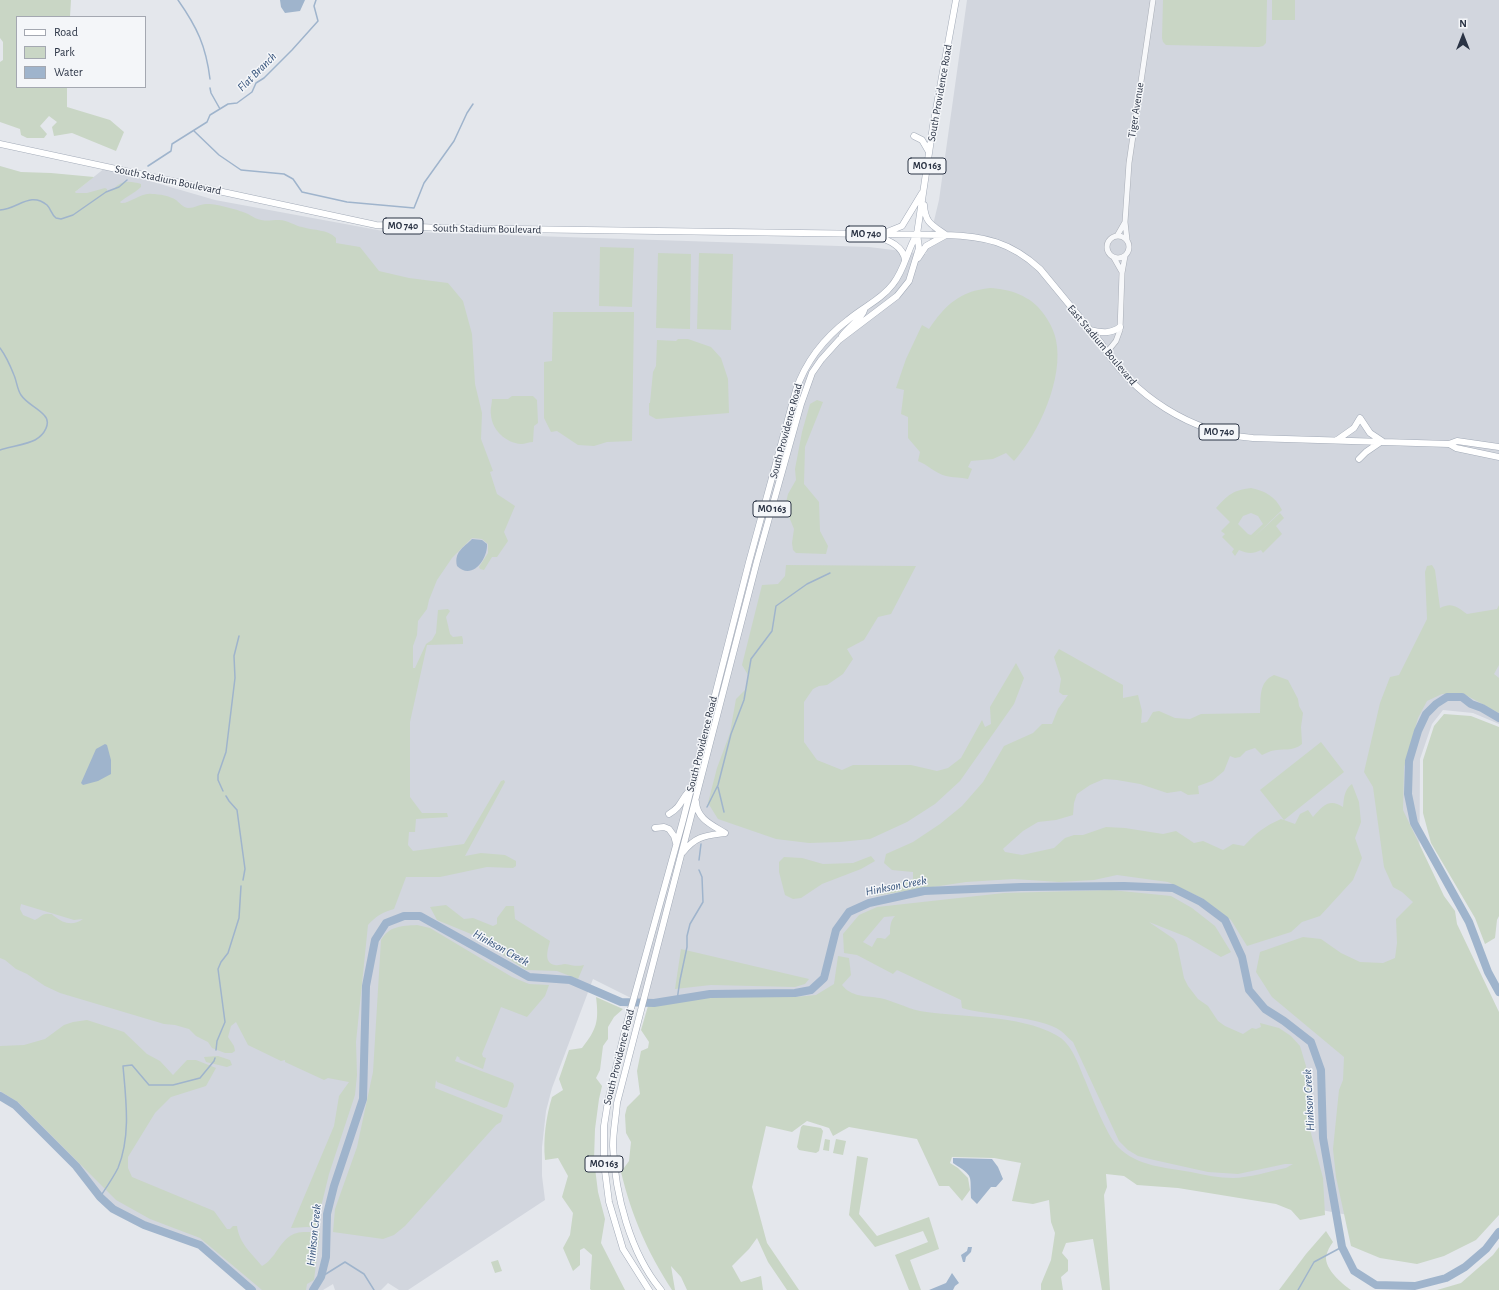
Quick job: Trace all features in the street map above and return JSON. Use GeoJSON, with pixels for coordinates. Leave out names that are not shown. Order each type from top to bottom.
{"type":"FeatureCollection","features":[{"type":"Feature","properties":{"kind":"main road","name":"South Providence Road"},"geometry":{"type":"LineString","coordinates":[[649,1290],[623,1249],[609,1202],[604,1163],[604,1126],[608,1101],[625,1030],[676,844],[749,562],[800,379],[809,360],[821,344],[848,320],[878,300],[893,284],[905,262],[910,245],[916,234],[956,0]]}},
{"type":"Feature","properties":{"kind":"main road"},"geometry":{"type":"LineString","coordinates":[[914,136],[922,140],[929,152]]}},
{"type":"Feature","properties":{"kind":"main road","name":"South Stadium Boulevard"},"geometry":{"type":"LineString","coordinates":[[0,144],[376,225],[441,228],[815,233]]}},
{"type":"Feature","properties":{"kind":"main road"},"geometry":{"type":"LineString","coordinates":[[870,234],[889,231],[902,226],[923,190]]}},
{"type":"Feature","properties":{"kind":"main road"},"geometry":{"type":"LineString","coordinates":[[914,265],[926,246],[946,234],[930,224],[927,220],[924,214],[923,190]]}},
{"type":"Feature","properties":{"kind":"main road","name":"East Stadium Boulevard"},"geometry":{"type":"LineString","coordinates":[[815,233],[965,235],[989,239],[1008,246],[1040,269],[1128,378],[1155,401],[1179,416],[1204,428],[1239,437],[1449,444],[1457,441],[1499,447]]}},
{"type":"Feature","properties":{"kind":"main road"},"geometry":{"type":"LineString","coordinates":[[870,234],[898,246],[904,254],[905,262]]}},
{"type":"Feature","properties":{"kind":"main road","name":"South Providence Road"},"geometry":{"type":"LineString","coordinates":[[661,1290],[634,1245],[619,1196],[613,1145],[617,1103],[757,561],[801,404],[812,373],[821,360],[839,340],[898,296],[909,281],[919,248],[916,234]]}},
{"type":"Feature","properties":{"kind":"main road"},"geometry":{"type":"LineString","coordinates":[[839,340],[847,328],[862,315],[865,308]]}},
{"type":"Feature","properties":{"kind":"main road"},"geometry":{"type":"LineString","coordinates":[[1090,330],[1107,333],[1115,331],[1120,327]]}},
{"type":"Feature","properties":{"kind":"main road"},"geometry":{"type":"LineString","coordinates":[[1337,440],[1354,428],[1360,418],[1370,432],[1382,441],[1359,459]]}},
{"type":"Feature","properties":{"kind":"main road","name":"East Stadium Boulevard"},"geometry":{"type":"LineString","coordinates":[[1449,444],[1456,448],[1499,457]]}},
{"type":"Feature","properties":{"kind":"main road"},"geometry":{"type":"LineString","coordinates":[[669,814],[679,808],[684,797],[690,790]]}},
{"type":"Feature","properties":{"kind":"main road"},"geometry":{"type":"LineString","coordinates":[[682,853],[697,838],[724,833],[709,824],[698,813],[696,797]]}},
{"type":"Feature","properties":{"kind":"main road"},"geometry":{"type":"LineString","coordinates":[[655,828],[664,827],[669,829],[674,836],[676,844]]}},
{"type":"Feature","properties":{"kind":"street","name":"Tiger Avenue"},"geometry":{"type":"LineString","coordinates":[[1128,240],[1125,222],[1129,163],[1153,0]]}},
{"type":"Feature","properties":{"kind":"street","name":"Tiger Avenue"},"geometry":{"type":"LineString","coordinates":[[1117,236],[1125,222]]}},
{"type":"Feature","properties":{"kind":"street"},"geometry":{"type":"LineString","coordinates":[[1106,352],[1119,336],[1122,273],[1125,256],[1129,251],[1128,240],[1117,236],[1110,239],[1107,246],[1109,254],[1114,258],[1122,273]]}},
{"type":"Feature","properties":{"kind":"street"},"geometry":{"type":"LineString","coordinates":[[1114,258],[1122,258],[1125,256]]}},
{"type":"Feature","properties":{"kind":"shaded area"},"geometry":{"type":"Polygon","coordinates":[[[967,0],[1499,0],[1499,724],[1473,713],[1443,710],[1432,724],[1420,759],[1417,1228],[939,1138],[661,1013],[593,979],[552,1088],[546,1111],[542,1147],[542,1176],[545,1200],[408,1290],[399,1290],[388,1283],[381,1290],[335,1290],[333,1284],[323,1290],[252,1290],[200,1245],[144,1225],[113,1209],[100,1197],[76,1166],[15,1105],[0,1096],[0,285],[66,199],[105,168],[215,200],[383,231],[869,247],[926,254],[939,200],[967,0]]]}},
{"type":"Feature","properties":{"kind":"green space"},"geometry":{"type":"Polygon","coordinates":[[[0,0],[71,0],[70,16],[16,16],[16,88],[67,88],[67,107],[110,120],[124,132],[116,151],[72,133],[54,136],[52,127],[57,122],[49,116],[40,126],[47,134],[44,138],[27,138],[21,135],[20,129],[0,122],[0,62],[3,60],[3,42],[0,38],[0,0]]]}},
{"type":"Feature","properties":{"kind":"green space"},"geometry":{"type":"Polygon","coordinates":[[[1163,0],[1267,0],[1266,43],[1259,47],[1166,45],[1162,38],[1163,0]]]}},
{"type":"Feature","properties":{"kind":"green space"},"geometry":{"type":"Polygon","coordinates":[[[1272,0],[1295,0],[1295,20],[1272,20],[1272,0]]]}},
{"type":"Feature","properties":{"kind":"green space"},"geometry":{"type":"Polygon","coordinates":[[[0,166],[21,172],[94,177],[75,192],[76,193],[87,193],[105,188],[107,189],[107,192],[121,183],[126,182],[141,184],[141,187],[120,202],[121,203],[128,202],[148,194],[158,194],[168,196],[188,208],[210,204],[227,207],[261,220],[285,221],[329,233],[336,238],[336,243],[360,247],[379,271],[409,278],[448,283],[463,301],[472,334],[475,384],[482,413],[481,439],[493,471],[490,472],[497,494],[515,506],[504,532],[508,541],[497,557],[492,557],[484,570],[480,569],[479,567],[488,553],[488,544],[482,539],[472,538],[452,558],[437,580],[427,609],[418,621],[417,635],[413,646],[413,668],[415,668],[426,644],[432,640],[436,633],[438,610],[448,609],[450,611],[446,617],[450,634],[453,637],[462,636],[463,644],[427,645],[410,722],[410,797],[422,813],[447,813],[448,817],[416,819],[415,832],[409,832],[408,845],[413,851],[464,844],[501,781],[504,780],[505,782],[465,856],[481,853],[505,855],[516,861],[516,866],[513,868],[487,867],[440,877],[406,877],[394,909],[380,915],[368,925],[356,1042],[357,1075],[355,1095],[329,1174],[320,1211],[319,1228],[291,1228],[334,1126],[339,1096],[349,1082],[328,1078],[324,1080],[285,1062],[285,1060],[281,1061],[248,1045],[236,1022],[231,1026],[228,1037],[234,1046],[235,1051],[232,1053],[225,1053],[212,1048],[208,1042],[196,1036],[189,1029],[164,1024],[60,993],[45,986],[0,958],[0,166]],[[21,904],[20,909],[23,915],[35,920],[47,914],[52,914],[61,921],[68,923],[76,923],[83,919],[74,920],[21,904]]]}},
{"type":"Feature","properties":{"kind":"green space"},"geometry":{"type":"Polygon","coordinates":[[[600,247],[634,248],[632,307],[599,306],[600,247]]]}},
{"type":"Feature","properties":{"kind":"green space"},"geometry":{"type":"Polygon","coordinates":[[[658,253],[691,254],[690,329],[656,328],[658,253]]]}},
{"type":"Feature","properties":{"kind":"green space"},"geometry":{"type":"Polygon","coordinates":[[[699,253],[733,254],[731,330],[697,329],[699,253]]]}},
{"type":"Feature","properties":{"kind":"green space"},"geometry":{"type":"Polygon","coordinates":[[[990,288],[1020,294],[1038,307],[1047,319],[1053,329],[1058,355],[1053,388],[1032,436],[1014,461],[1006,453],[993,459],[971,461],[968,467],[972,469],[968,479],[949,477],[938,473],[918,461],[920,452],[908,438],[908,417],[901,414],[904,390],[896,388],[906,359],[922,325],[929,329],[947,306],[954,301],[970,292],[990,288]]]}},
{"type":"Feature","properties":{"kind":"green space"},"geometry":{"type":"Polygon","coordinates":[[[553,312],[634,312],[632,441],[607,442],[594,446],[578,445],[557,431],[551,432],[544,418],[544,362],[552,361],[553,312]]]}},
{"type":"Feature","properties":{"kind":"green space"},"geometry":{"type":"Polygon","coordinates":[[[678,339],[688,339],[711,347],[721,358],[728,379],[729,413],[656,419],[649,415],[653,372],[656,366],[657,340],[676,341],[678,339]]]}},
{"type":"Feature","properties":{"kind":"green space"},"geometry":{"type":"Polygon","coordinates":[[[512,396],[533,396],[537,400],[538,423],[534,426],[533,442],[521,444],[510,441],[501,435],[494,426],[491,413],[492,399],[508,399],[512,396]]]}},
{"type":"Feature","properties":{"kind":"green space"},"geometry":{"type":"Polygon","coordinates":[[[817,400],[823,402],[805,447],[804,484],[819,502],[820,531],[828,546],[826,554],[796,553],[793,550],[792,543],[794,529],[785,507],[788,494],[796,480],[795,469],[802,432],[810,404],[817,400]]]}},
{"type":"Feature","properties":{"kind":"green space"},"geometry":{"type":"Polygon","coordinates":[[[1251,488],[1269,495],[1276,501],[1282,510],[1252,539],[1280,513],[1284,518],[1276,526],[1282,534],[1263,553],[1261,550],[1250,553],[1239,550],[1235,556],[1232,552],[1234,549],[1222,537],[1225,534],[1221,531],[1230,522],[1216,508],[1231,494],[1240,490],[1251,488]],[[1251,513],[1243,516],[1238,524],[1251,535],[1263,524],[1258,516],[1251,513]]]}},
{"type":"Feature","properties":{"kind":"green space"},"geometry":{"type":"Polygon","coordinates":[[[786,565],[916,566],[891,614],[878,617],[864,640],[847,649],[853,659],[843,674],[827,685],[819,686],[813,689],[804,702],[804,742],[817,760],[842,770],[853,765],[911,765],[937,771],[948,768],[961,758],[982,720],[985,727],[991,724],[990,707],[1016,663],[1024,678],[1014,704],[960,781],[935,804],[907,822],[870,839],[809,843],[776,839],[718,819],[708,803],[717,768],[730,733],[736,699],[746,689],[748,675],[742,665],[762,585],[778,584],[785,576],[786,565]]]}},
{"type":"Feature","properties":{"kind":"green space"},"geometry":{"type":"Polygon","coordinates":[[[1432,565],[1435,570],[1440,608],[1451,605],[1467,614],[1497,609],[1499,605],[1499,665],[1494,674],[1499,678],[1499,713],[1462,693],[1442,694],[1427,701],[1418,718],[1404,767],[1403,810],[1444,896],[1455,911],[1457,924],[1499,1012],[1499,1215],[1476,1240],[1444,1256],[1417,1264],[1380,1258],[1351,1246],[1336,1177],[1333,1149],[1339,1090],[1343,1080],[1344,1057],[1272,997],[1256,972],[1260,952],[1303,937],[1321,939],[1341,953],[1360,962],[1383,963],[1395,958],[1397,943],[1396,919],[1413,902],[1402,892],[1393,887],[1384,867],[1373,787],[1364,772],[1380,703],[1390,677],[1399,675],[1427,619],[1425,572],[1427,566],[1432,565]]]}},
{"type":"Feature","properties":{"kind":"green space"},"geometry":{"type":"Polygon","coordinates":[[[1059,649],[1123,685],[1123,698],[1138,695],[1142,711],[1141,723],[1147,722],[1153,712],[1159,711],[1175,718],[1190,719],[1201,714],[1260,713],[1261,691],[1265,682],[1274,675],[1288,680],[1298,699],[1299,706],[1303,713],[1301,727],[1302,744],[1295,748],[1275,750],[1262,755],[1255,748],[1246,751],[1240,757],[1235,758],[1230,756],[1224,771],[1212,781],[1198,786],[1199,794],[1188,795],[1181,791],[1167,793],[1140,784],[1104,779],[1090,785],[1077,794],[1074,803],[1073,815],[1056,820],[1038,822],[1023,831],[1005,847],[1003,849],[1005,852],[1022,855],[1054,848],[1065,838],[1074,835],[1083,835],[1106,827],[1125,828],[1163,834],[1176,831],[1194,843],[1203,841],[1223,850],[1233,844],[1244,846],[1261,830],[1281,819],[1295,824],[1300,814],[1308,810],[1313,817],[1326,804],[1334,803],[1343,807],[1344,797],[1349,786],[1352,784],[1359,802],[1361,822],[1355,838],[1362,858],[1353,880],[1320,916],[1302,922],[1291,932],[1247,946],[1231,920],[1202,898],[1168,882],[1117,875],[1094,880],[1059,882],[1014,879],[966,882],[873,896],[873,890],[913,879],[913,872],[892,870],[884,863],[886,854],[913,842],[940,824],[962,806],[983,782],[1004,746],[1033,733],[1042,724],[1052,724],[1058,709],[1068,695],[1063,695],[1059,692],[1061,679],[1054,657],[1059,649]]]}},
{"type":"Feature","properties":{"kind":"green space"},"geometry":{"type":"Polygon","coordinates":[[[1444,714],[1471,716],[1499,727],[1499,916],[1497,920],[1495,938],[1485,944],[1475,918],[1431,843],[1423,813],[1423,760],[1434,726],[1444,714]]]}},
{"type":"Feature","properties":{"kind":"green space"},"geometry":{"type":"Polygon","coordinates":[[[1321,742],[1344,772],[1284,820],[1260,790],[1321,742]]]}},
{"type":"Feature","properties":{"kind":"green space"},"geometry":{"type":"Polygon","coordinates":[[[871,856],[875,861],[861,869],[822,884],[801,898],[793,899],[785,895],[779,872],[779,862],[784,857],[802,858],[823,864],[853,863],[871,856]]]}},
{"type":"Feature","properties":{"kind":"green space"},"geometry":{"type":"Polygon","coordinates":[[[1111,890],[1171,896],[1192,908],[1215,926],[1231,952],[1221,957],[1187,937],[1149,922],[1174,939],[1177,944],[1184,978],[1188,986],[1198,999],[1208,1006],[1218,1021],[1225,1026],[1243,1034],[1252,1028],[1256,1029],[1261,1027],[1260,1023],[1279,1028],[1291,1036],[1300,1046],[1306,1066],[1309,1088],[1308,1122],[1323,1178],[1325,1215],[1300,1220],[1291,1210],[1276,1204],[1178,1188],[1137,1185],[1124,1176],[1106,1174],[1107,1187],[1104,1195],[1110,1290],[1102,1290],[1093,1239],[1066,1243],[1062,1253],[1068,1260],[1068,1271],[1061,1277],[1063,1290],[1041,1290],[1041,1284],[1051,1260],[1055,1233],[1051,1222],[1049,1200],[1033,1204],[1012,1201],[1021,1163],[994,1158],[952,1157],[950,1163],[958,1168],[968,1178],[970,1190],[962,1201],[949,1186],[939,1186],[917,1139],[849,1127],[833,1136],[829,1128],[807,1121],[792,1132],[766,1126],[752,1187],[767,1243],[799,1290],[787,1290],[768,1262],[757,1238],[749,1249],[732,1266],[741,1282],[761,1276],[763,1290],[687,1290],[681,1277],[671,1266],[675,1290],[672,1290],[663,1276],[641,1233],[630,1204],[621,1172],[629,1161],[631,1142],[626,1133],[625,1115],[627,1107],[640,1094],[637,1071],[641,1051],[648,1048],[649,1042],[641,1030],[648,1006],[709,997],[795,997],[816,995],[834,984],[838,956],[849,958],[851,975],[842,985],[854,994],[885,999],[920,1011],[1025,1023],[1041,1028],[1062,1039],[1074,1054],[1100,1115],[1113,1141],[1125,1153],[1134,1158],[1152,1165],[1228,1178],[1239,1178],[1260,1174],[1286,1168],[1293,1164],[1285,1164],[1238,1174],[1208,1172],[1138,1156],[1128,1150],[1119,1141],[1073,1042],[1061,1031],[1052,1026],[1028,1019],[962,1008],[961,1000],[897,970],[893,974],[857,955],[844,953],[843,934],[859,915],[877,907],[1004,893],[1111,890]],[[895,916],[884,917],[863,942],[872,947],[877,938],[885,939],[890,934],[892,920],[895,916]]]}},
{"type":"Feature","properties":{"kind":"green space"},"geometry":{"type":"Polygon","coordinates":[[[446,905],[464,919],[473,918],[493,926],[497,924],[497,918],[506,906],[514,906],[515,919],[550,941],[547,955],[551,964],[576,966],[584,965],[578,979],[557,971],[526,970],[471,934],[437,920],[430,907],[446,905]]]}},
{"type":"Feature","properties":{"kind":"green space"},"geometry":{"type":"Polygon","coordinates":[[[417,925],[430,928],[512,977],[529,984],[549,985],[545,996],[527,1017],[501,1007],[482,1054],[483,1057],[486,1058],[483,1069],[459,1059],[460,1058],[457,1056],[455,1061],[513,1083],[514,1086],[507,1107],[504,1108],[437,1082],[436,1080],[435,1088],[503,1115],[501,1122],[496,1125],[405,1226],[394,1235],[383,1239],[333,1232],[335,1209],[357,1147],[373,1072],[381,940],[384,935],[392,929],[401,926],[417,925]]]}},
{"type":"Feature","properties":{"kind":"green space"},"geometry":{"type":"Polygon","coordinates":[[[681,949],[809,979],[805,984],[795,987],[711,985],[675,989],[681,949]]]}},
{"type":"Feature","properties":{"kind":"green space"},"geometry":{"type":"Polygon","coordinates":[[[596,997],[623,1009],[614,1017],[608,1027],[608,1039],[603,1046],[600,1070],[596,1078],[602,1086],[595,1129],[594,1160],[598,1192],[605,1219],[601,1243],[625,1290],[590,1289],[592,1255],[584,1248],[580,1250],[580,1265],[573,1271],[563,1248],[570,1235],[573,1213],[562,1197],[568,1176],[558,1158],[545,1160],[544,1144],[548,1112],[552,1097],[563,1090],[559,1079],[569,1050],[582,1048],[594,1030],[597,1019],[596,997]]]}},
{"type":"Feature","properties":{"kind":"green space"},"geometry":{"type":"Polygon","coordinates":[[[87,1020],[124,1032],[147,1054],[160,1061],[173,1075],[187,1060],[196,1060],[216,1068],[206,1086],[171,1097],[155,1113],[128,1157],[128,1168],[132,1177],[214,1211],[227,1229],[237,1226],[243,1243],[262,1266],[269,1261],[284,1242],[292,1235],[304,1232],[320,1233],[314,1280],[307,1284],[306,1290],[262,1290],[200,1238],[150,1219],[116,1200],[18,1102],[0,1091],[0,1046],[24,1045],[45,1039],[64,1025],[87,1020]]]}},
{"type":"Feature","properties":{"kind":"green space"},"geometry":{"type":"Polygon","coordinates":[[[218,1056],[230,1060],[232,1065],[227,1067],[206,1062],[204,1057],[218,1056]]]}},
{"type":"Feature","properties":{"kind":"green space"},"geometry":{"type":"Polygon","coordinates":[[[803,1125],[821,1128],[823,1131],[819,1151],[816,1153],[799,1150],[797,1147],[801,1127],[803,1125]]]}},
{"type":"Feature","properties":{"kind":"green space"},"geometry":{"type":"Polygon","coordinates":[[[825,1139],[830,1140],[829,1151],[823,1150],[825,1139]]]}},
{"type":"Feature","properties":{"kind":"green space"},"geometry":{"type":"Polygon","coordinates":[[[836,1139],[846,1141],[843,1155],[833,1153],[836,1139]]]}},
{"type":"Feature","properties":{"kind":"green space"},"geometry":{"type":"Polygon","coordinates":[[[857,1156],[868,1158],[859,1214],[877,1236],[929,1217],[939,1249],[910,1260],[921,1290],[909,1290],[895,1255],[928,1242],[923,1231],[875,1247],[849,1215],[857,1156]]]}},
{"type":"Feature","properties":{"kind":"green space"},"geometry":{"type":"Polygon","coordinates":[[[1326,1231],[1333,1242],[1327,1253],[1326,1262],[1331,1271],[1339,1280],[1351,1290],[1279,1290],[1306,1254],[1326,1231]]]}},
{"type":"Feature","properties":{"kind":"green space"},"geometry":{"type":"Polygon","coordinates":[[[1499,1247],[1499,1290],[1437,1290],[1461,1283],[1493,1255],[1499,1247]]]}},
{"type":"Feature","properties":{"kind":"green space"},"geometry":{"type":"Polygon","coordinates":[[[498,1260],[502,1271],[495,1273],[491,1262],[498,1260]]]}},
{"type":"Feature","properties":{"kind":"water"},"geometry":{"type":"Polygon","coordinates":[[[280,0],[305,0],[300,11],[285,13],[281,7],[280,0]]]}},
{"type":"Feature","properties":{"kind":"water"},"geometry":{"type":"Polygon","coordinates":[[[472,539],[482,540],[487,544],[487,550],[482,562],[478,566],[473,570],[463,570],[457,566],[457,557],[460,551],[472,539]]]}},
{"type":"Feature","properties":{"kind":"water"},"geometry":{"type":"Polygon","coordinates":[[[105,744],[107,745],[111,760],[111,774],[98,781],[83,785],[81,783],[96,749],[105,744]]]}},
{"type":"Feature","properties":{"kind":"water"},"geometry":{"type":"Polygon","coordinates":[[[953,1158],[992,1159],[998,1167],[1003,1179],[996,1187],[991,1187],[977,1204],[971,1198],[970,1177],[965,1171],[953,1163],[953,1158]]]}},
{"type":"Feature","properties":{"kind":"water"},"geometry":{"type":"Polygon","coordinates":[[[968,1247],[972,1247],[971,1252],[966,1257],[965,1262],[963,1262],[961,1255],[967,1251],[968,1247]]]}},
{"type":"Feature","properties":{"kind":"water"},"geometry":{"type":"Polygon","coordinates":[[[952,1273],[959,1283],[953,1290],[929,1290],[946,1283],[952,1273]]]}},
{"type":"Feature","properties":{"kind":"waterway"},"geometry":{"type":"LineString","coordinates":[[178,0],[200,37],[206,57],[210,79]]}},
{"type":"Feature","properties":{"kind":"waterway","name":"Flat Branch"},"geometry":{"type":"LineString","coordinates":[[148,166],[171,151],[172,144],[207,122],[210,115],[228,104],[237,103],[252,92],[256,83],[264,78],[318,21],[314,6],[316,0]]}},
{"type":"Feature","properties":{"kind":"waterway"},"geometry":{"type":"LineString","coordinates":[[210,88],[211,93],[220,109]]}},
{"type":"Feature","properties":{"kind":"waterway"},"geometry":{"type":"LineString","coordinates":[[194,131],[219,155],[241,170],[284,174],[293,179],[302,192],[347,202],[414,208],[424,183],[454,141],[467,113],[473,104]]}},
{"type":"Feature","properties":{"kind":"waterway","name":"Flat Branch"},"geometry":{"type":"LineString","coordinates":[[0,210],[13,207],[29,200],[35,200],[41,201],[47,205],[54,216],[61,219],[73,215],[106,192],[119,187],[127,180]]}},
{"type":"Feature","properties":{"kind":"waterway","name":"Flat Branch"},"geometry":{"type":"LineString","coordinates":[[0,348],[11,368],[21,395],[26,401],[44,415],[47,422],[46,429],[35,440],[0,450]]}},
{"type":"Feature","properties":{"kind":"waterway"},"geometry":{"type":"LineString","coordinates":[[707,807],[718,785],[731,734],[744,700],[751,659],[772,631],[776,606],[807,584],[830,573]]}},
{"type":"Feature","properties":{"kind":"waterway"},"geometry":{"type":"LineString","coordinates":[[223,791],[218,780],[218,775],[226,752],[235,678],[234,656],[239,636]]}},
{"type":"Feature","properties":{"kind":"waterway","name":"Hinkson Creek"},"geometry":{"type":"LineString","coordinates":[[1499,718],[1482,708],[1471,704],[1462,697],[1447,697],[1436,704],[1426,714],[1418,731],[1409,761],[1408,794],[1414,823],[1469,922],[1488,972],[1499,992]]}},
{"type":"Feature","properties":{"kind":"waterway"},"geometry":{"type":"LineString","coordinates":[[718,787],[724,812]]}},
{"type":"Feature","properties":{"kind":"waterway"},"geometry":{"type":"LineString","coordinates":[[226,796],[237,810],[245,869],[243,880]]}},
{"type":"Feature","properties":{"kind":"waterway"},"geometry":{"type":"LineString","coordinates":[[699,860],[701,844]]}},
{"type":"Feature","properties":{"kind":"waterway"},"geometry":{"type":"LineString","coordinates":[[677,1000],[690,924],[703,902],[702,877],[699,870]]}},
{"type":"Feature","properties":{"kind":"waterway"},"geometry":{"type":"LineString","coordinates":[[216,1050],[217,1041],[225,1022],[218,969],[228,953],[239,918],[241,886]]}},
{"type":"Feature","properties":{"kind":"waterway","name":"Hinkson Creek"},"geometry":{"type":"LineString","coordinates":[[313,1290],[321,1277],[326,1257],[327,1214],[334,1186],[363,1099],[366,986],[375,940],[386,923],[404,916],[420,916],[529,977],[570,980],[621,1002],[654,1003],[710,994],[795,993],[811,990],[824,978],[836,930],[849,912],[869,903],[924,891],[1021,887],[1124,886],[1173,888],[1201,902],[1225,920],[1242,957],[1249,990],[1265,1009],[1284,1021],[1311,1042],[1321,1070],[1323,1138],[1342,1247],[1354,1271],[1376,1285],[1415,1286],[1446,1278],[1465,1267],[1486,1249],[1499,1232]]}},
{"type":"Feature","properties":{"kind":"waterway"},"geometry":{"type":"LineString","coordinates":[[100,1197],[118,1168],[125,1143],[126,1118],[123,1066],[132,1065],[149,1085],[173,1085],[200,1078],[215,1058]]}},
{"type":"Feature","properties":{"kind":"waterway","name":"Hinkson Creek"},"geometry":{"type":"LineString","coordinates":[[0,1096],[15,1105],[76,1166],[100,1197],[113,1209],[144,1225],[200,1245],[252,1290]]}},
{"type":"Feature","properties":{"kind":"waterway"},"geometry":{"type":"LineString","coordinates":[[1298,1290],[1314,1262],[1342,1247]]}},
{"type":"Feature","properties":{"kind":"waterway"},"geometry":{"type":"LineString","coordinates":[[321,1277],[345,1262],[364,1274],[374,1290]]}}]}
